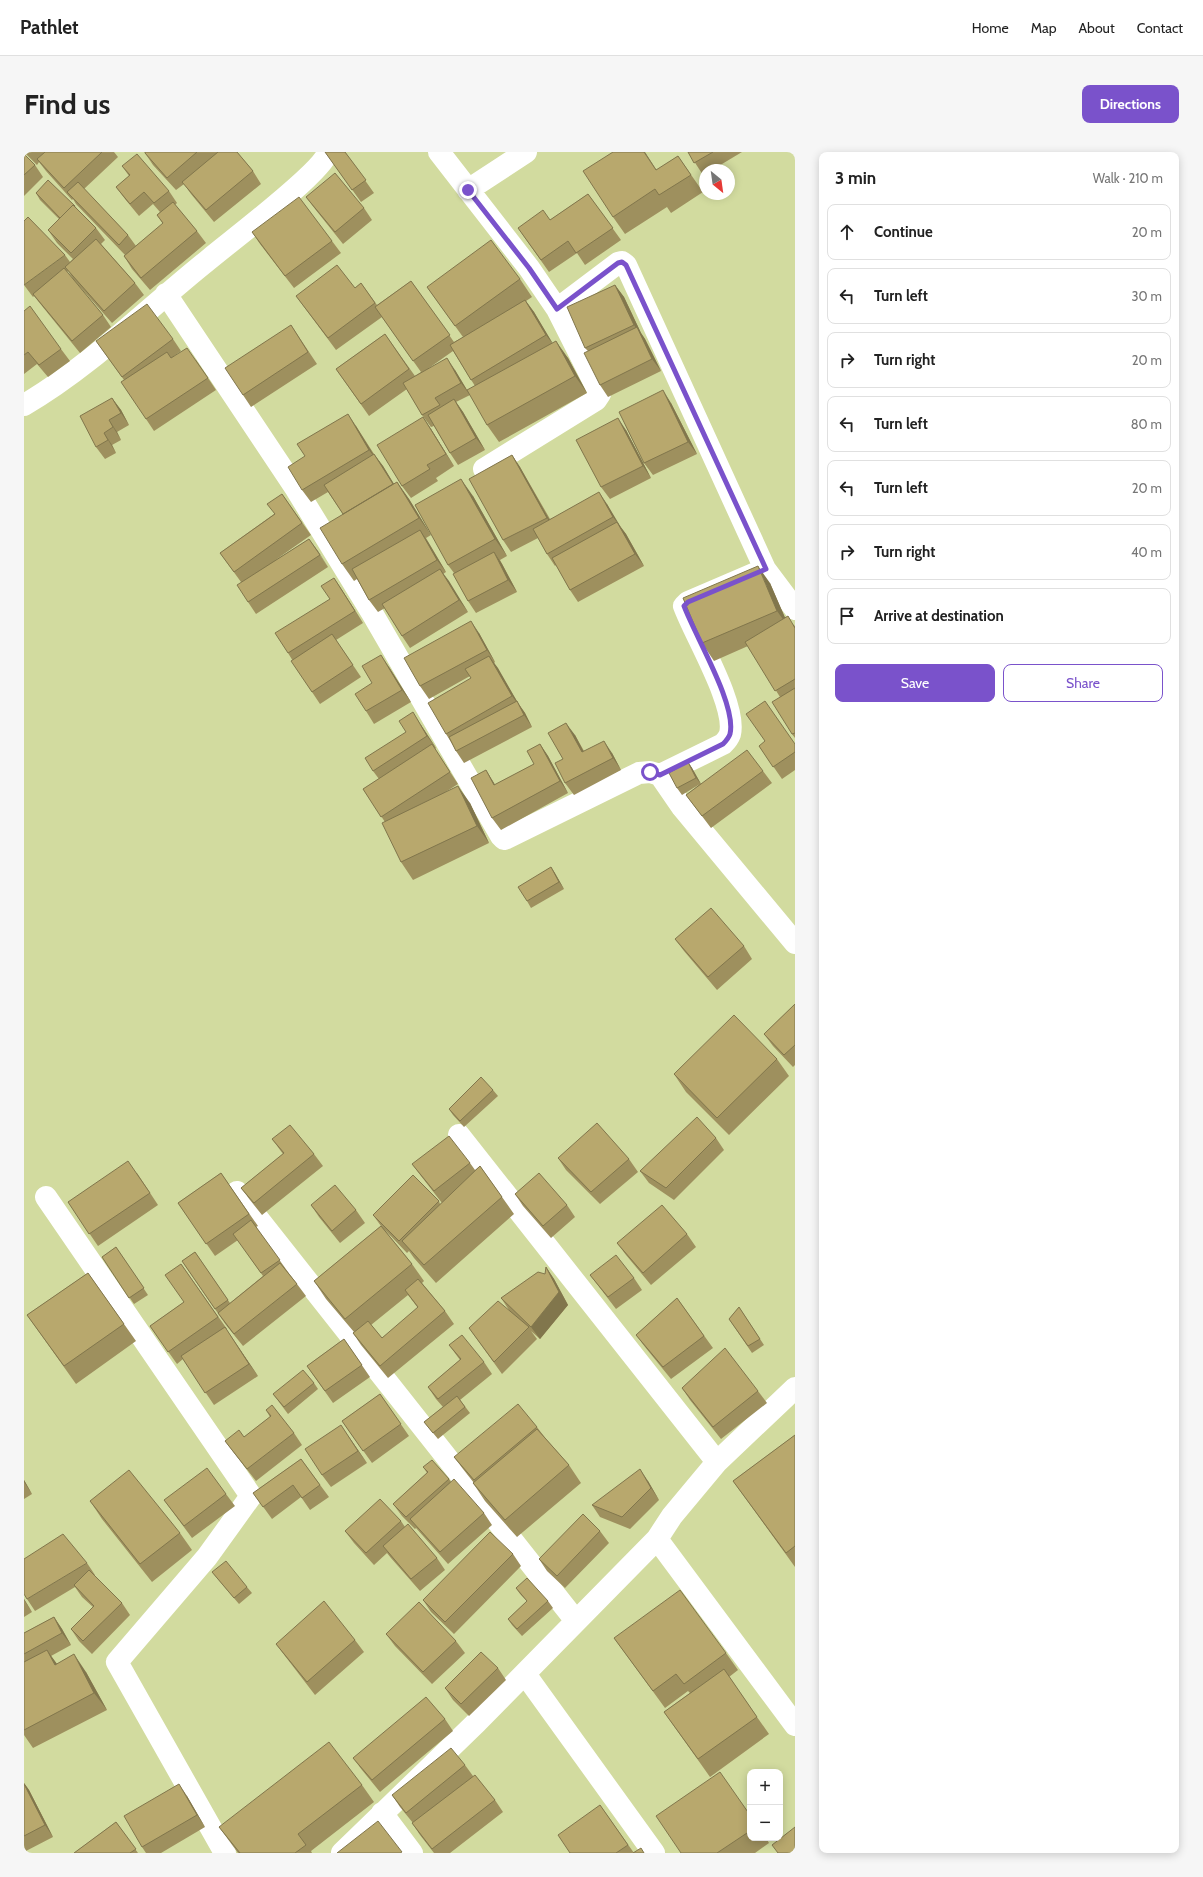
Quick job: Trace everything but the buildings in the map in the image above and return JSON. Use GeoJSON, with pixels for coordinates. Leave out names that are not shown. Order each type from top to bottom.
{"type":"FeatureCollection","features":[{"type":"Feature","properties":{"kind":"street"},"geometry":{"type":"LineString","coordinates":[[24,405],[42,395],[114,340],[166,294],[305,180],[326,157],[328,152]]}},
{"type":"Feature","properties":{"kind":"street"},"geometry":{"type":"LineString","coordinates":[[439,152],[529,268],[557,309],[600,394],[596,400],[484,470]]}},
{"type":"Feature","properties":{"kind":"street"},"geometry":{"type":"LineString","coordinates":[[468,190],[526,152]]}},
{"type":"Feature","properties":{"kind":"street"},"geometry":{"type":"LineString","coordinates":[[557,309],[618,263],[622,262],[626,265],[766,569],[795,609]]}},
{"type":"Feature","properties":{"kind":"street"},"geometry":{"type":"LineString","coordinates":[[166,294],[296,489],[372,613],[501,836],[504,839],[507,838],[640,773],[650,772],[660,775],[682,807],[795,942]]}},
{"type":"Feature","properties":{"kind":"street"},"geometry":{"type":"LineString","coordinates":[[660,775],[723,744],[730,735],[731,727],[726,700],[684,606],[688,602],[766,569]]}},
{"type":"Feature","properties":{"kind":"street"},"geometry":{"type":"LineString","coordinates":[[459,1135],[717,1462]]}},
{"type":"Feature","properties":{"kind":"street"},"geometry":{"type":"LineString","coordinates":[[237,1192],[576,1622]]}},
{"type":"Feature","properties":{"kind":"street"},"geometry":{"type":"LineString","coordinates":[[46,1197],[251,1496],[208,1557],[117,1662],[225,1853]]}},
{"type":"Feature","properties":{"kind":"street"},"geometry":{"type":"LineString","coordinates":[[342,1853],[478,1722],[657,1539],[672,1516],[717,1462],[792,1400]]}},
{"type":"Feature","properties":{"kind":"street"},"geometry":{"type":"LineString","coordinates":[[657,1539],[795,1725]]}},
{"type":"Feature","properties":{"kind":"street"},"geometry":{"type":"LineString","coordinates":[[525,1674],[654,1853]]}},
{"type":"Feature","properties":{"kind":"street"},"geometry":{"type":"LineString","coordinates":[[382,1813],[412,1853]]}},
{"type":"Feature","properties":{"kind":"route"},"geometry":{"type":"LineString","coordinates":[[468,190],[529,268],[557,309],[618,263],[622,262],[626,265],[766,569],[688,602],[684,606],[726,700],[731,727],[730,735],[723,744],[660,775],[650,772]]}}]}
